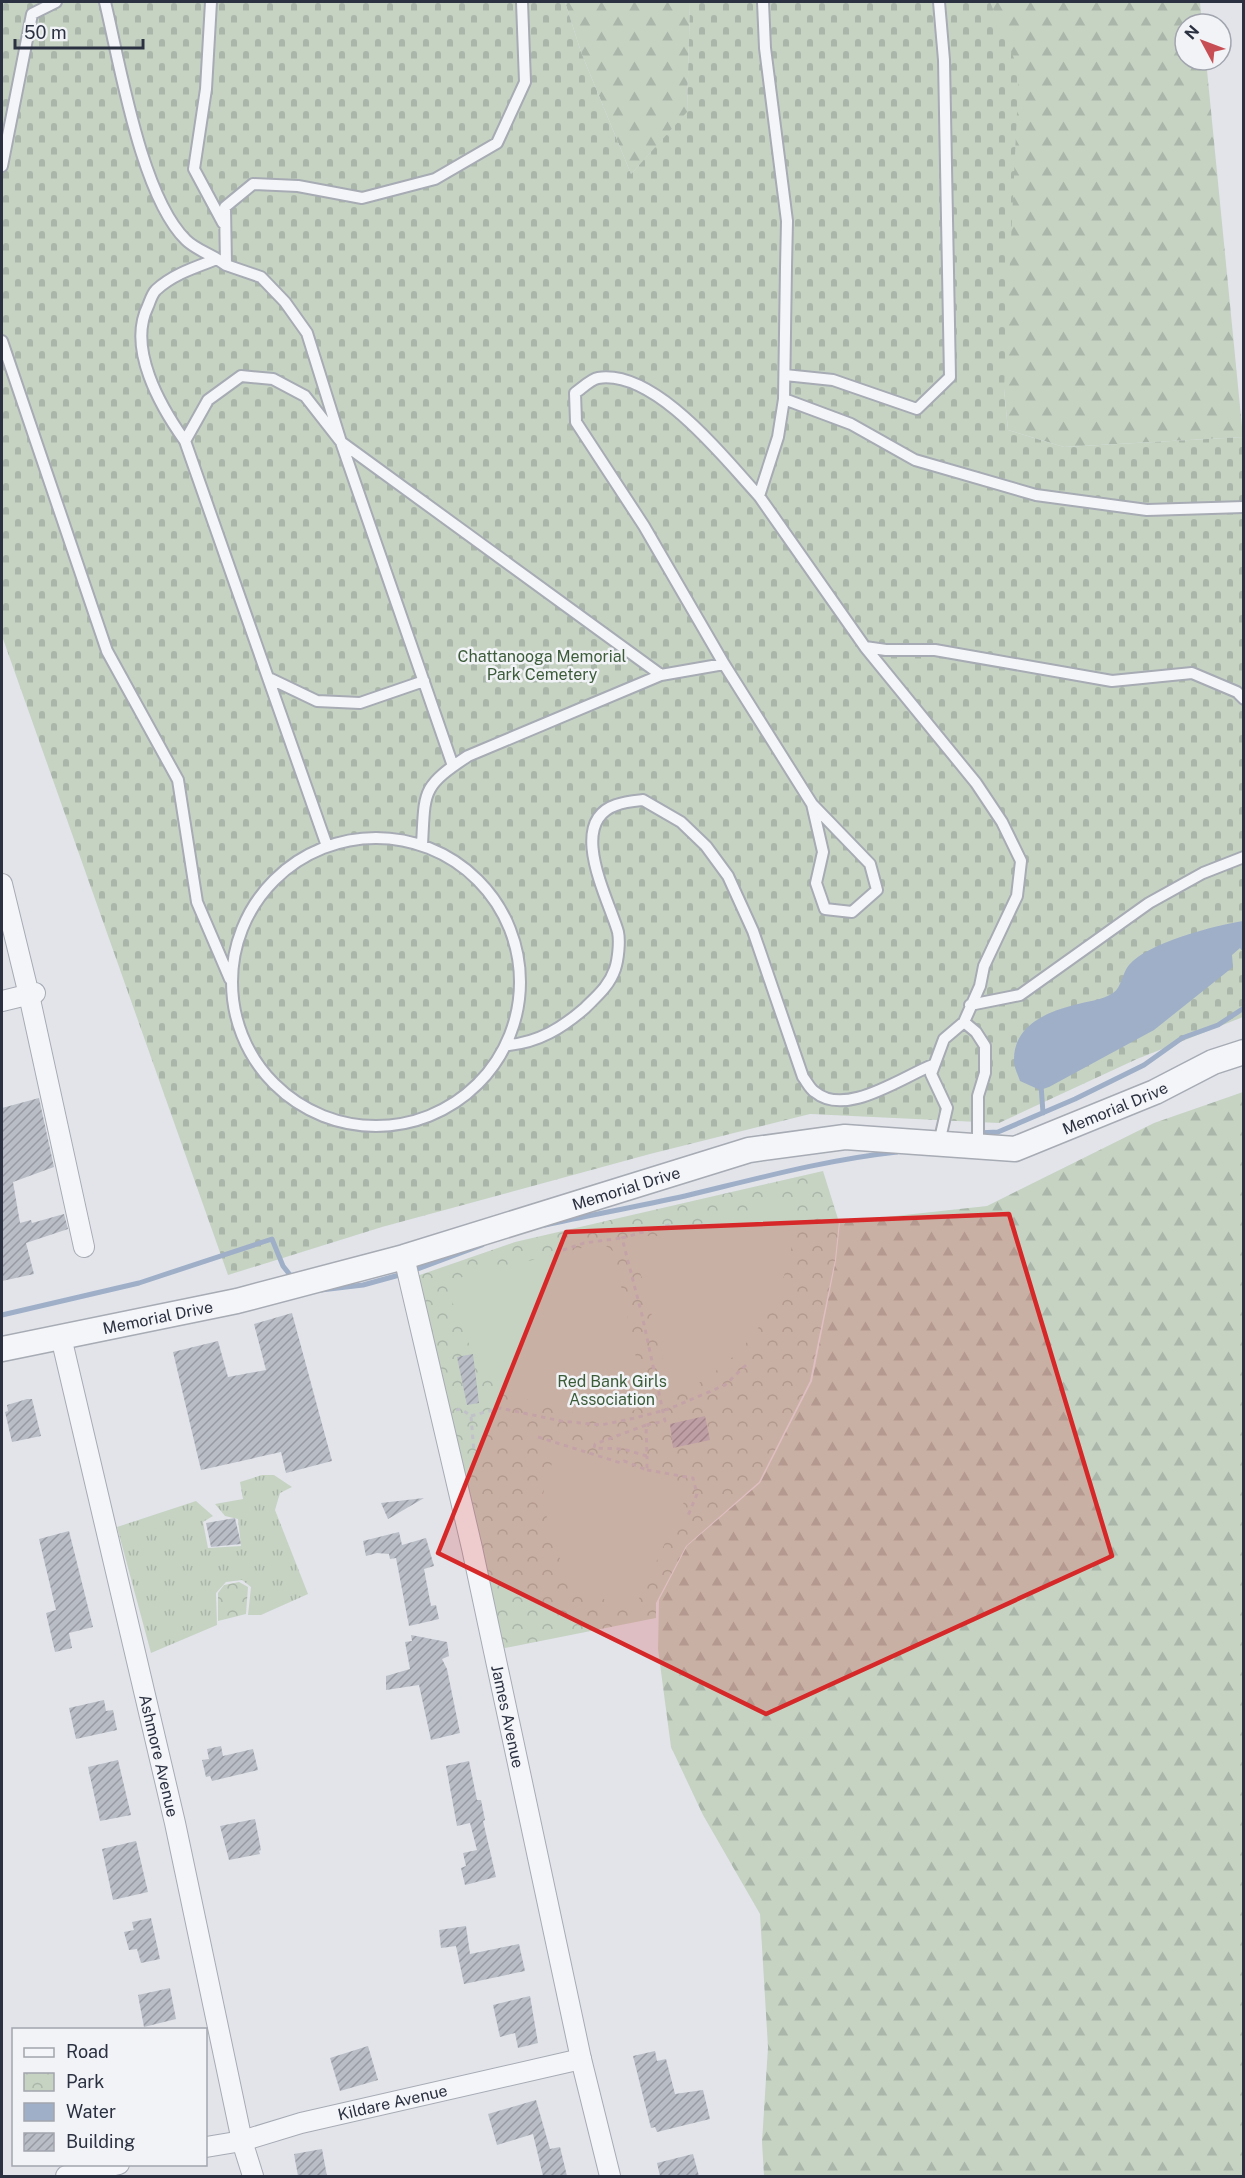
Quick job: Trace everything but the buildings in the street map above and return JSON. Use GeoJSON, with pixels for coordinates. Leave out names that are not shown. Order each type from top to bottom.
{"type":"FeatureCollection","features":[{"type":"Feature","properties":{"kind":"street"},"geometry":{"type":"LineString","coordinates":[[2,884],[32,994],[84,1247]]}},
{"type":"Feature","properties":{"kind":"street"},"geometry":{"type":"LineString","coordinates":[[2,1001],[32,994]]}},
{"type":"Feature","properties":{"kind":"street","name":"Memorial Drive"},"geometry":{"type":"LineString","coordinates":[[2,1349],[237,1301],[404,1257],[749,1150],[845,1137],[1015,1149],[1155,1092],[1212,1062],[1244,1052]]}},
{"type":"Feature","properties":{"kind":"street","name":"James Avenue"},"geometry":{"type":"LineString","coordinates":[[404,1257],[472,1548],[581,2059],[610,2176]]}},
{"type":"Feature","properties":{"kind":"street","name":"Ashmore Avenue"},"geometry":{"type":"LineString","coordinates":[[61,1337],[175,1823],[242,2141],[253,2176]]}},
{"type":"Feature","properties":{"kind":"street","name":"Kildare Avenue"},"geometry":{"type":"LineString","coordinates":[[207,2147],[242,2141],[301,2123],[581,2059]]}},
{"type":"Feature","properties":{"kind":"street"},"geometry":{"type":"LineString","coordinates":[[66,2176],[110,2166]]}},
{"type":"Feature","properties":{"kind":"lane"},"geometry":{"type":"LineString","coordinates":[[2,166],[32,14],[56,2]]}},
{"type":"Feature","properties":{"kind":"lane"},"geometry":{"type":"LineString","coordinates":[[105,2],[142,155],[166,215],[187,241],[222,262],[261,277],[285,302],[308,333],[341,442],[453,766]]}},
{"type":"Feature","properties":{"kind":"lane"},"geometry":{"type":"LineString","coordinates":[[211,2],[206,89],[194,169],[225,226]]}},
{"type":"Feature","properties":{"kind":"lane"},"geometry":{"type":"LineString","coordinates":[[222,262],[225,207],[254,184],[298,186],[362,198],[435,179],[497,143],[525,82],[522,2]]}},
{"type":"Feature","properties":{"kind":"lane"},"geometry":{"type":"LineString","coordinates":[[759,496],[778,436],[784,399],[787,221],[765,48],[763,2]]}},
{"type":"Feature","properties":{"kind":"lane"},"geometry":{"type":"LineString","coordinates":[[784,375],[833,380],[916,409],[950,377],[944,60],[939,2]]}},
{"type":"Feature","properties":{"kind":"lane"},"geometry":{"type":"LineString","coordinates":[[222,262],[180,273],[155,291],[141,320],[140,342],[165,412],[185,441],[271,679],[327,846]]}},
{"type":"Feature","properties":{"kind":"lane"},"geometry":{"type":"LineString","coordinates":[[2,341],[107,651],[178,780],[197,902],[230,979],[240,1034],[269,1082],[314,1115],[369,1128],[424,1120],[472,1091],[508,1045],[520,999],[518,950],[499,904],[466,868],[423,845],[371,837],[327,846],[285,870],[256,900],[238,938],[230,979]]}},
{"type":"Feature","properties":{"kind":"lane"},"geometry":{"type":"LineString","coordinates":[[185,441],[208,400],[241,376],[273,380],[305,396],[341,442],[661,675]]}},
{"type":"Feature","properties":{"kind":"lane"},"geometry":{"type":"LineString","coordinates":[[812,804],[823,852],[816,883],[825,909],[852,912],[877,890],[870,864],[812,804],[724,664],[644,526],[576,422],[575,393],[596,378],[624,379],[651,393],[686,416],[759,496],[865,647],[976,783],[1002,822],[1021,861],[1017,896],[964,1022],[944,1040],[933,1065],[931,1074],[947,1108],[939,1143]]}},
{"type":"Feature","properties":{"kind":"lane"},"geometry":{"type":"LineString","coordinates":[[784,399],[851,424],[915,460],[1036,495],[1147,510],[1244,507]]}},
{"type":"Feature","properties":{"kind":"lane"},"geometry":{"type":"LineString","coordinates":[[865,647],[886,650],[935,650],[1112,681],[1192,673],[1237,692],[1244,699]]}},
{"type":"Feature","properties":{"kind":"lane"},"geometry":{"type":"LineString","coordinates":[[423,845],[425,794],[441,774],[468,756],[661,675],[724,664]]}},
{"type":"Feature","properties":{"kind":"lane"},"geometry":{"type":"LineString","coordinates":[[271,679],[317,701],[360,703],[424,681]]}},
{"type":"Feature","properties":{"kind":"lane"},"geometry":{"type":"LineString","coordinates":[[508,1045],[531,1043],[549,1035],[579,1013],[606,988],[616,967],[619,935],[596,868],[591,836],[598,818],[614,805],[643,800],[681,822],[706,846],[728,876],[753,931],[803,1077],[816,1093],[836,1100],[851,1100],[886,1088],[909,1073],[933,1065]]}},
{"type":"Feature","properties":{"kind":"lane"},"geometry":{"type":"LineString","coordinates":[[970,1005],[1020,995],[1149,903],[1203,873],[1244,857]]}},
{"type":"Feature","properties":{"kind":"lane"},"geometry":{"type":"LineString","coordinates":[[964,1022],[976,1032],[985,1046],[985,1073],[978,1096],[978,1146]]}},
{"type":"Feature","properties":{"kind":"path"},"geometry":{"type":"LineString","coordinates":[[563,1250],[584,1243],[622,1238],[672,1224]]}},
{"type":"Feature","properties":{"kind":"path"},"geometry":{"type":"LineString","coordinates":[[622,1238],[642,1315],[664,1421],[646,1425],[595,1444],[594,1448],[623,1449],[647,1456]]}},
{"type":"Feature","properties":{"kind":"path"},"geometry":{"type":"LineString","coordinates":[[471,1416],[500,1408],[561,1421],[601,1425],[663,1411],[725,1385],[747,1365]]}},
{"type":"Feature","properties":{"kind":"path"},"geometry":{"type":"LineString","coordinates":[[440,1410],[462,1409],[471,1416],[474,1453]]}},
{"type":"Feature","properties":{"kind":"path"},"geometry":{"type":"LineString","coordinates":[[646,1425],[646,1470]]}},
{"type":"Feature","properties":{"kind":"path"},"geometry":{"type":"LineString","coordinates":[[538,1437],[621,1463],[624,1461],[646,1470],[693,1478],[697,1494],[687,1518]]}},
{"type":"Feature","properties":{"kind":"highlighted area"},"geometry":{"type":"Polygon","coordinates":[[[1009,1214],[1112,1556],[766,1714],[438,1553],[566,1232],[1009,1214]]]}},
{"type":"Feature","properties":{"kind":"green space","name":"Chattanooga Memorial Park Cemetery"},"geometry":{"type":"Polygon","coordinates":[[[2,2],[565,2],[581,52],[631,174],[687,112],[690,2],[990,2],[1019,70],[1004,389],[1008,430],[1064,447],[1243,437],[1243,1017],[1137,1059],[999,1123],[810,1114],[650,1154],[382,1227],[228,1275],[2,636],[2,2]]]}},
{"type":"Feature","properties":{"kind":"green space"},"geometry":{"type":"Polygon","coordinates":[[[565,2],[690,2],[687,113],[631,174],[581,52],[565,2]]]}},
{"type":"Feature","properties":{"kind":"green space"},"geometry":{"type":"Polygon","coordinates":[[[990,2],[1200,2],[1201,12],[1173,12],[1173,72],[1207,72],[1243,437],[1064,447],[1008,430],[1004,389],[990,2]]]}},
{"type":"Feature","properties":{"kind":"green space"},"geometry":{"type":"Polygon","coordinates":[[[1243,1092],[1243,2176],[764,2176],[762,2142],[768,2047],[760,1914],[703,1815],[671,1747],[658,1649],[659,1600],[687,1546],[760,1483],[812,1381],[836,1260],[840,1222],[987,1206],[1154,1123],[1243,1092]]]}},
{"type":"Feature","properties":{"kind":"green space","name":"Red Bank Girls Association"},"geometry":{"type":"Polygon","coordinates":[[[823,1171],[839,1222],[835,1260],[810,1381],[759,1482],[686,1546],[656,1603],[656,1618],[505,1648],[497,1640],[414,1277],[515,1242],[823,1171]]]}},
{"type":"Feature","properties":{"kind":"green space"},"geometry":{"type":"Polygon","coordinates":[[[789,1199],[794,1223],[793,1238],[781,1286],[771,1307],[746,1344],[730,1359],[713,1374],[672,1399],[644,1283],[631,1250],[631,1240],[643,1235],[653,1237],[789,1199]]]}},
{"type":"Feature","properties":{"kind":"green space"},"geometry":{"type":"Polygon","coordinates":[[[602,1243],[614,1252],[646,1406],[615,1415],[583,1415],[532,1402],[503,1386],[491,1376],[475,1355],[458,1319],[446,1281],[602,1243]]]}},
{"type":"Feature","properties":{"kind":"green space"},"geometry":{"type":"Polygon","coordinates":[[[557,1446],[678,1482],[690,1489],[632,1614],[582,1588],[563,1564],[551,1543],[543,1494],[557,1446]]]}},
{"type":"Feature","properties":{"kind":"green space"},"geometry":{"type":"Polygon","coordinates":[[[262,1475],[274,1475],[292,1487],[280,1493],[275,1510],[308,1594],[261,1615],[248,1615],[251,1587],[242,1580],[226,1582],[216,1593],[217,1625],[151,1653],[117,1527],[196,1501],[213,1516],[203,1522],[208,1548],[241,1546],[238,1519],[225,1516],[215,1504],[243,1499],[240,1482],[262,1475]]]}},
{"type":"Feature","properties":{"kind":"green space"},"geometry":{"type":"Polygon","coordinates":[[[239,1582],[248,1587],[246,1614],[218,1621],[218,1593],[224,1585],[239,1582]]]}},
{"type":"Feature","properties":{"kind":"water"},"geometry":{"type":"Polygon","coordinates":[[[1243,921],[1243,952],[1240,948],[1232,955],[1233,967],[1154,1030],[1049,1087],[1040,1090],[1020,1081],[1014,1064],[1015,1047],[1019,1038],[1034,1022],[1053,1012],[1113,993],[1129,965],[1151,949],[1183,936],[1243,921]]]}},
{"type":"Feature","properties":{"kind":"waterway"},"geometry":{"type":"LineString","coordinates":[[977,1133],[998,1132],[1075,1099],[1144,1065],[1182,1038],[1218,1025],[1244,1008]]}},
{"type":"Feature","properties":{"kind":"waterway"},"geometry":{"type":"LineString","coordinates":[[1041,1085],[1043,1113]]}},
{"type":"Feature","properties":{"kind":"waterway"},"geometry":{"type":"LineString","coordinates":[[545,1225],[685,1196],[817,1165],[897,1152]]}},
{"type":"Feature","properties":{"kind":"waterway"},"geometry":{"type":"LineString","coordinates":[[2,1315],[139,1283],[272,1239],[283,1266],[294,1280]]}},
{"type":"Feature","properties":{"kind":"waterway"},"geometry":{"type":"LineString","coordinates":[[412,1271],[482,1245]]}},
{"type":"Feature","properties":{"kind":"waterway"},"geometry":{"type":"LineString","coordinates":[[321,1290],[363,1285],[403,1274]]}}]}
